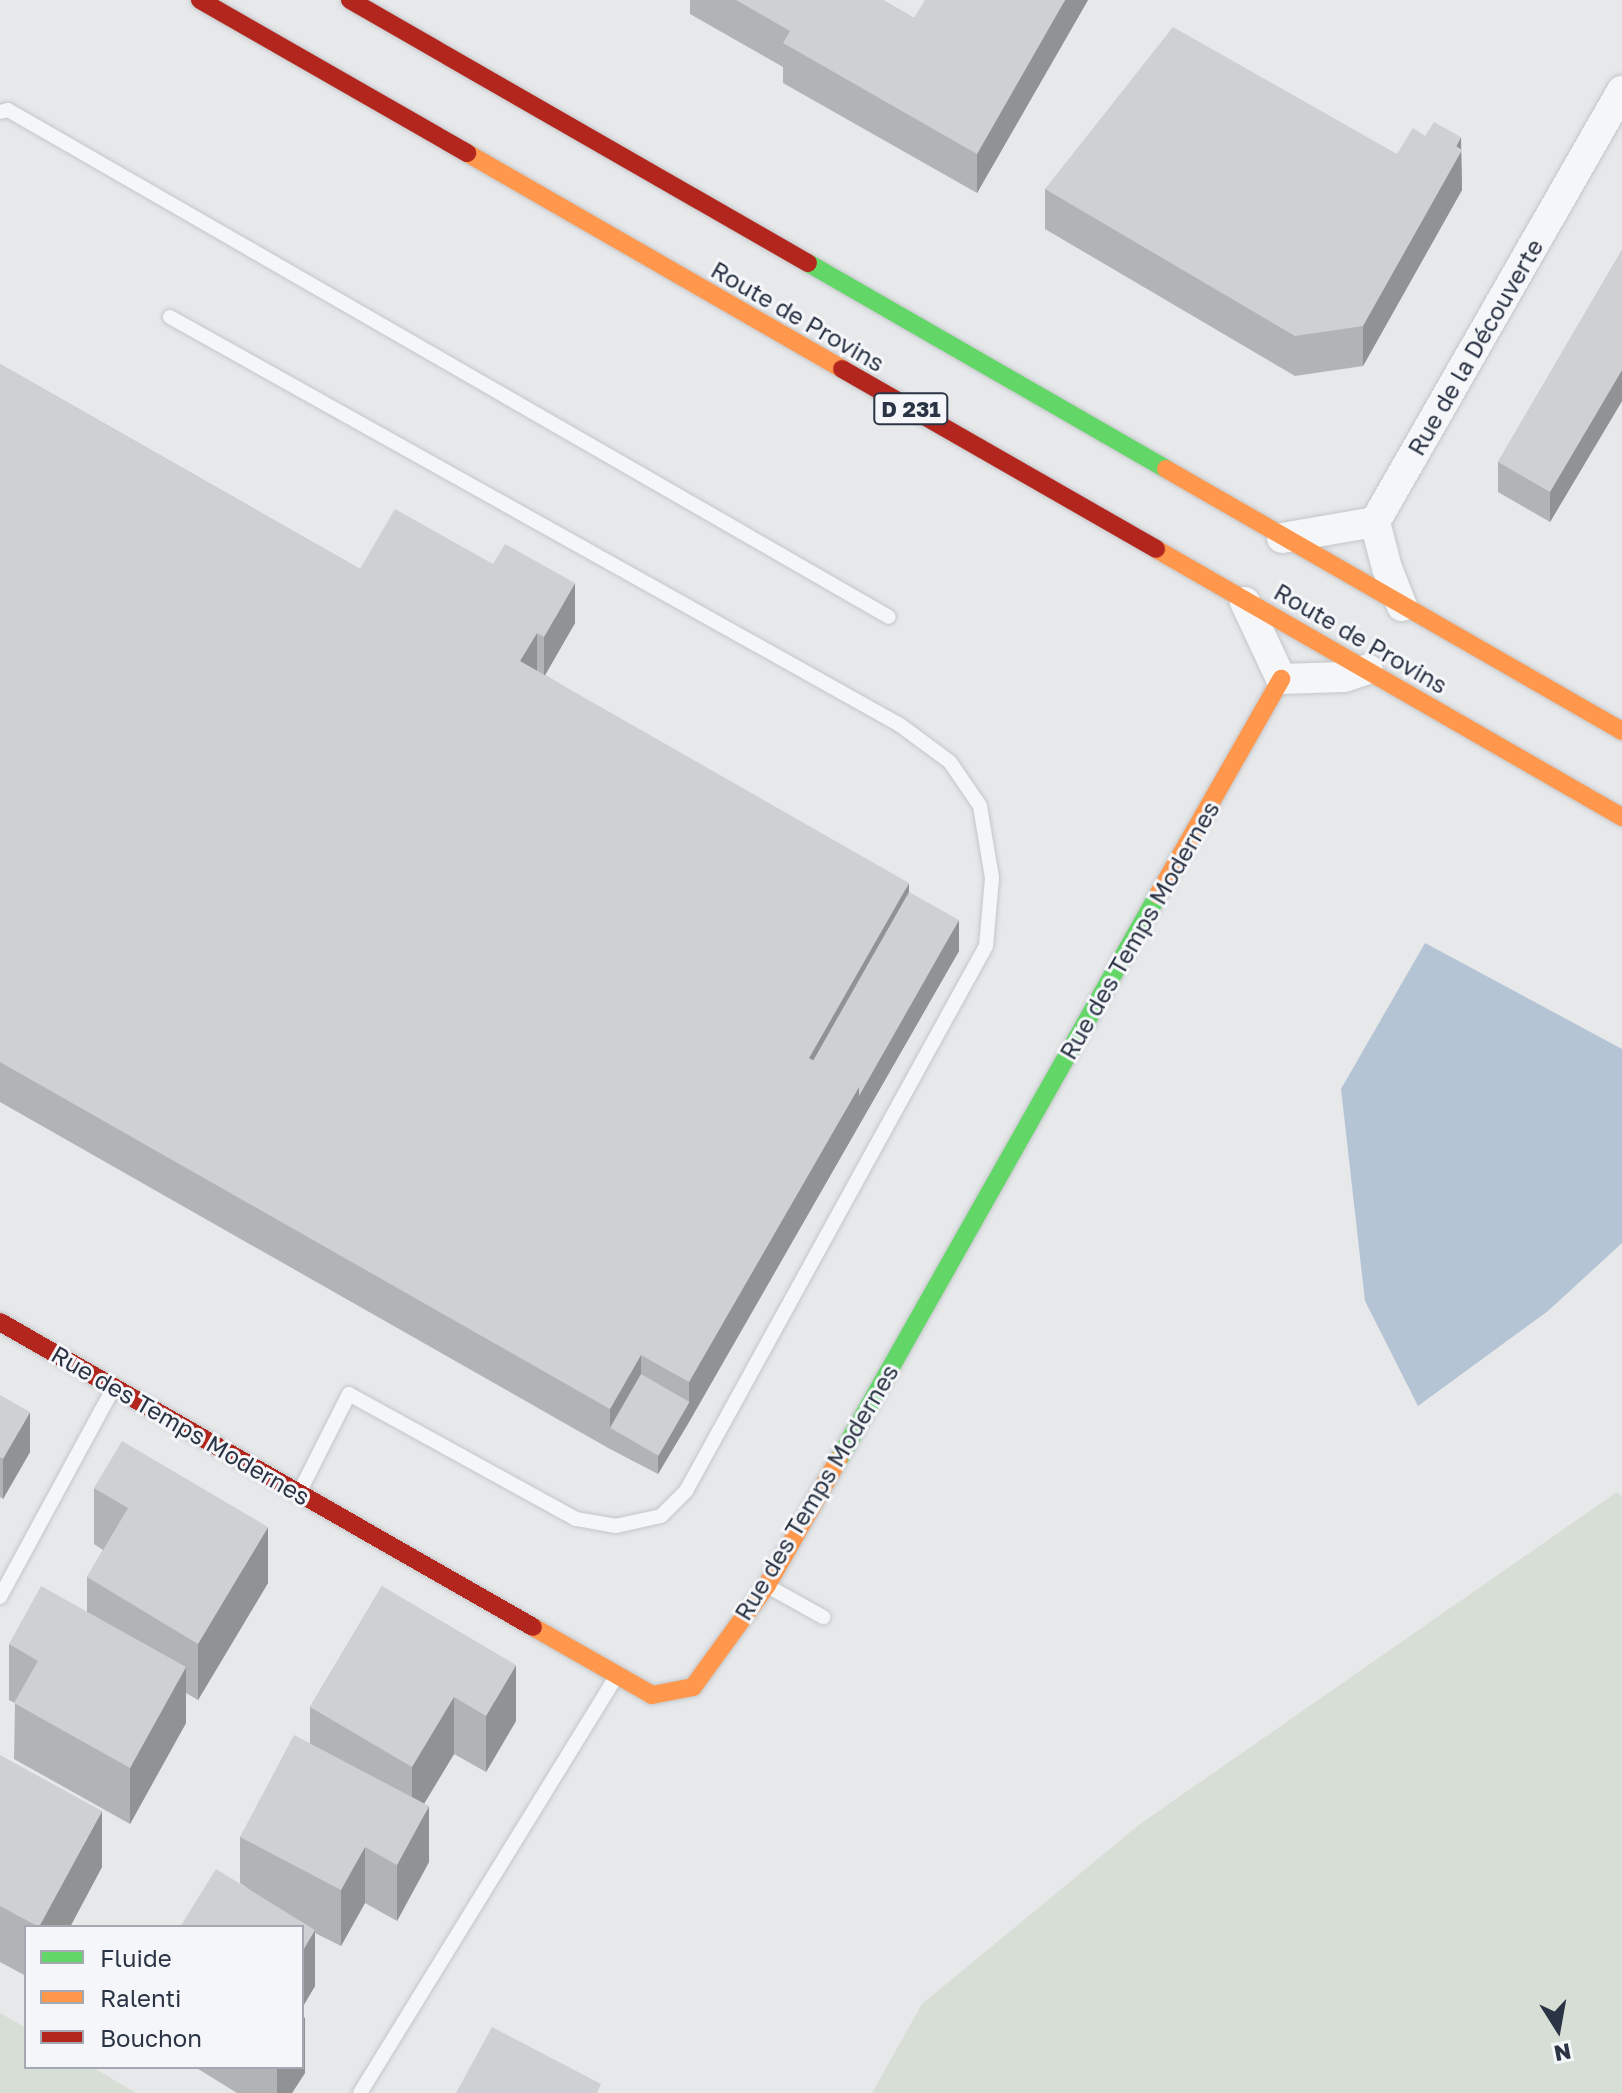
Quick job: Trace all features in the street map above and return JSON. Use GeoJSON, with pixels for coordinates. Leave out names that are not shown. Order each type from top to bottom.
{"type":"FeatureCollection","features":[{"type":"Feature","properties":{"kind":"main road","name":"Route de Provins"},"geometry":{"type":"LineString","coordinates":[[200,0],[1622,817]]}},
{"type":"Feature","properties":{"kind":"main road","name":"Route de Provins"},"geometry":{"type":"LineString","coordinates":[[350,0],[1622,731]]}},
{"type":"Feature","properties":{"kind":"main road","name":"Rue des Temps Modernes"},"geometry":{"type":"LineString","coordinates":[[0,1322],[652,1695],[693,1687],[767,1585],[1281,679]]}},
{"type":"Feature","properties":{"kind":"street","name":"Rue de la Découverte"},"geometry":{"type":"LineString","coordinates":[[1375,522],[1622,91]]}},
{"type":"Feature","properties":{"kind":"street"},"geometry":{"type":"LineString","coordinates":[[1282,538],[1375,522],[1387,568],[1402,606]]}},
{"type":"Feature","properties":{"kind":"street"},"geometry":{"type":"LineString","coordinates":[[1243,598],[1281,679],[1344,677],[1368,669]]}},
{"type":"Feature","properties":{"kind":"lane"},"geometry":{"type":"LineString","coordinates":[[0,112],[8,110],[889,617]]}},
{"type":"Feature","properties":{"kind":"lane"},"geometry":{"type":"LineString","coordinates":[[170,317],[900,725],[950,762],[980,806],[992,878],[986,946],[686,1491],[661,1516],[616,1526],[576,1519],[349,1394],[299,1493]]}},
{"type":"Feature","properties":{"kind":"lane"},"geometry":{"type":"LineString","coordinates":[[0,1597],[114,1387]]}},
{"type":"Feature","properties":{"kind":"lane"},"geometry":{"type":"LineString","coordinates":[[767,1585],[823,1617]]}},
{"type":"Feature","properties":{"kind":"lane"},"geometry":{"type":"LineString","coordinates":[[360,2093],[617,1675]]}},
{"type":"Feature","properties":{"kind":"shaded area"},"geometry":{"type":"Polygon","coordinates":[[[1617,1492],[1622,1497],[1622,2093],[872,2093],[922,2004],[1140,1824],[1617,1492]]]}},
{"type":"Feature","properties":{"kind":"shaded area"},"geometry":{"type":"Polygon","coordinates":[[[0,2013],[24,2027],[24,2069],[95,2069],[136,2093],[0,2093],[0,2013]]]}},
{"type":"Feature","properties":{"kind":"water"},"geometry":{"type":"Polygon","coordinates":[[[1425,943],[1622,1049],[1622,1243],[1548,1311],[1418,1406],[1365,1301],[1341,1089],[1425,943]]]}},
{"type":"Feature","properties":{"kind":"building"},"geometry":{"type":"Polygon","coordinates":[[[736,0],[883,0],[914,18],[925,0],[1065,0],[977,154],[783,43],[790,31],[736,0]]]}},
{"type":"Feature","properties":{"kind":"building"},"geometry":{"type":"Polygon","coordinates":[[[1173,27],[1397,154],[1413,128],[1425,136],[1434,122],[1461,137],[1456,146],[1462,150],[1363,326],[1295,336],[1045,189],[1173,27]]]}},
{"type":"Feature","properties":{"kind":"building"},"geometry":{"type":"Polygon","coordinates":[[[1622,250],[1622,370],[1550,492],[1498,462],[1622,250]]]}},
{"type":"Feature","properties":{"kind":"building"},"geometry":{"type":"Polygon","coordinates":[[[0,364],[360,569],[395,509],[493,564],[505,544],[575,583],[544,637],[537,633],[520,661],[909,883],[809,1058],[859,1087],[689,1382],[641,1355],[610,1409],[0,1062],[0,364]]]}},
{"type":"Feature","properties":{"kind":"building"},"geometry":{"type":"Polygon","coordinates":[[[909,892],[959,920],[859,1096],[859,1087],[813,1061],[909,892]]]}},
{"type":"Feature","properties":{"kind":"building"},"geometry":{"type":"Polygon","coordinates":[[[641,1374],[689,1402],[658,1456],[610,1428],[641,1374]]]}},
{"type":"Feature","properties":{"kind":"building"},"geometry":{"type":"Polygon","coordinates":[[[0,1395],[30,1412],[3,1459],[0,1457],[0,1395]]]}},
{"type":"Feature","properties":{"kind":"building"},"geometry":{"type":"Polygon","coordinates":[[[122,1441],[268,1527],[198,1644],[87,1577],[128,1508],[94,1488],[122,1441]]]}},
{"type":"Feature","properties":{"kind":"building"},"geometry":{"type":"Polygon","coordinates":[[[41,1586],[186,1667],[130,1768],[14,1703],[38,1661],[9,1644],[41,1586]]]}},
{"type":"Feature","properties":{"kind":"building"},"geometry":{"type":"Polygon","coordinates":[[[382,1586],[516,1665],[486,1716],[454,1697],[412,1767],[310,1707],[382,1586]]]}},
{"type":"Feature","properties":{"kind":"building"},"geometry":{"type":"Polygon","coordinates":[[[294,1735],[429,1806],[397,1865],[365,1847],[341,1890],[240,1837],[294,1735]]]}},
{"type":"Feature","properties":{"kind":"building"},"geometry":{"type":"Polygon","coordinates":[[[0,1755],[102,1811],[40,1925],[0,1906],[0,1755]]]}},
{"type":"Feature","properties":{"kind":"building"},"geometry":{"type":"Polygon","coordinates":[[[216,1869],[315,1930],[304,1949],[304,1925],[181,1925],[216,1869]]]}},
{"type":"Feature","properties":{"kind":"building"},"geometry":{"type":"Polygon","coordinates":[[[492,2027],[601,2084],[597,2093],[456,2093],[492,2027]]]}},
{"type":"Feature","properties":{"kind":"traffic: fast"},"geometry":{"type":"LineString","coordinates":[[808,263],[1166,469]]}},
{"type":"Feature","properties":{"kind":"traffic: fast"},"geometry":{"type":"LineString","coordinates":[[839,1459],[1158,895]]}},
{"type":"Feature","properties":{"kind":"traffic: slow"},"geometry":{"type":"LineString","coordinates":[[467,153],[842,369]]}},
{"type":"Feature","properties":{"kind":"traffic: slow"},"geometry":{"type":"LineString","coordinates":[[1166,469],[1622,731]]}},
{"type":"Feature","properties":{"kind":"traffic: slow"},"geometry":{"type":"LineString","coordinates":[[1156,549],[1622,817]]}},
{"type":"Feature","properties":{"kind":"traffic: slow"},"geometry":{"type":"LineString","coordinates":[[1158,895],[1281,679]]}},
{"type":"Feature","properties":{"kind":"traffic: slow"},"geometry":{"type":"LineString","coordinates":[[533,1627],[652,1695],[693,1687],[767,1585],[839,1459]]}},
{"type":"Feature","properties":{"kind":"traffic: jam"},"geometry":{"type":"LineString","coordinates":[[200,0],[467,153]]}},
{"type":"Feature","properties":{"kind":"traffic: jam"},"geometry":{"type":"LineString","coordinates":[[350,0],[808,263]]}},
{"type":"Feature","properties":{"kind":"traffic: jam"},"geometry":{"type":"LineString","coordinates":[[842,369],[1156,549]]}},
{"type":"Feature","properties":{"kind":"traffic: jam"},"geometry":{"type":"LineString","coordinates":[[0,1322],[533,1627]]}}]}
